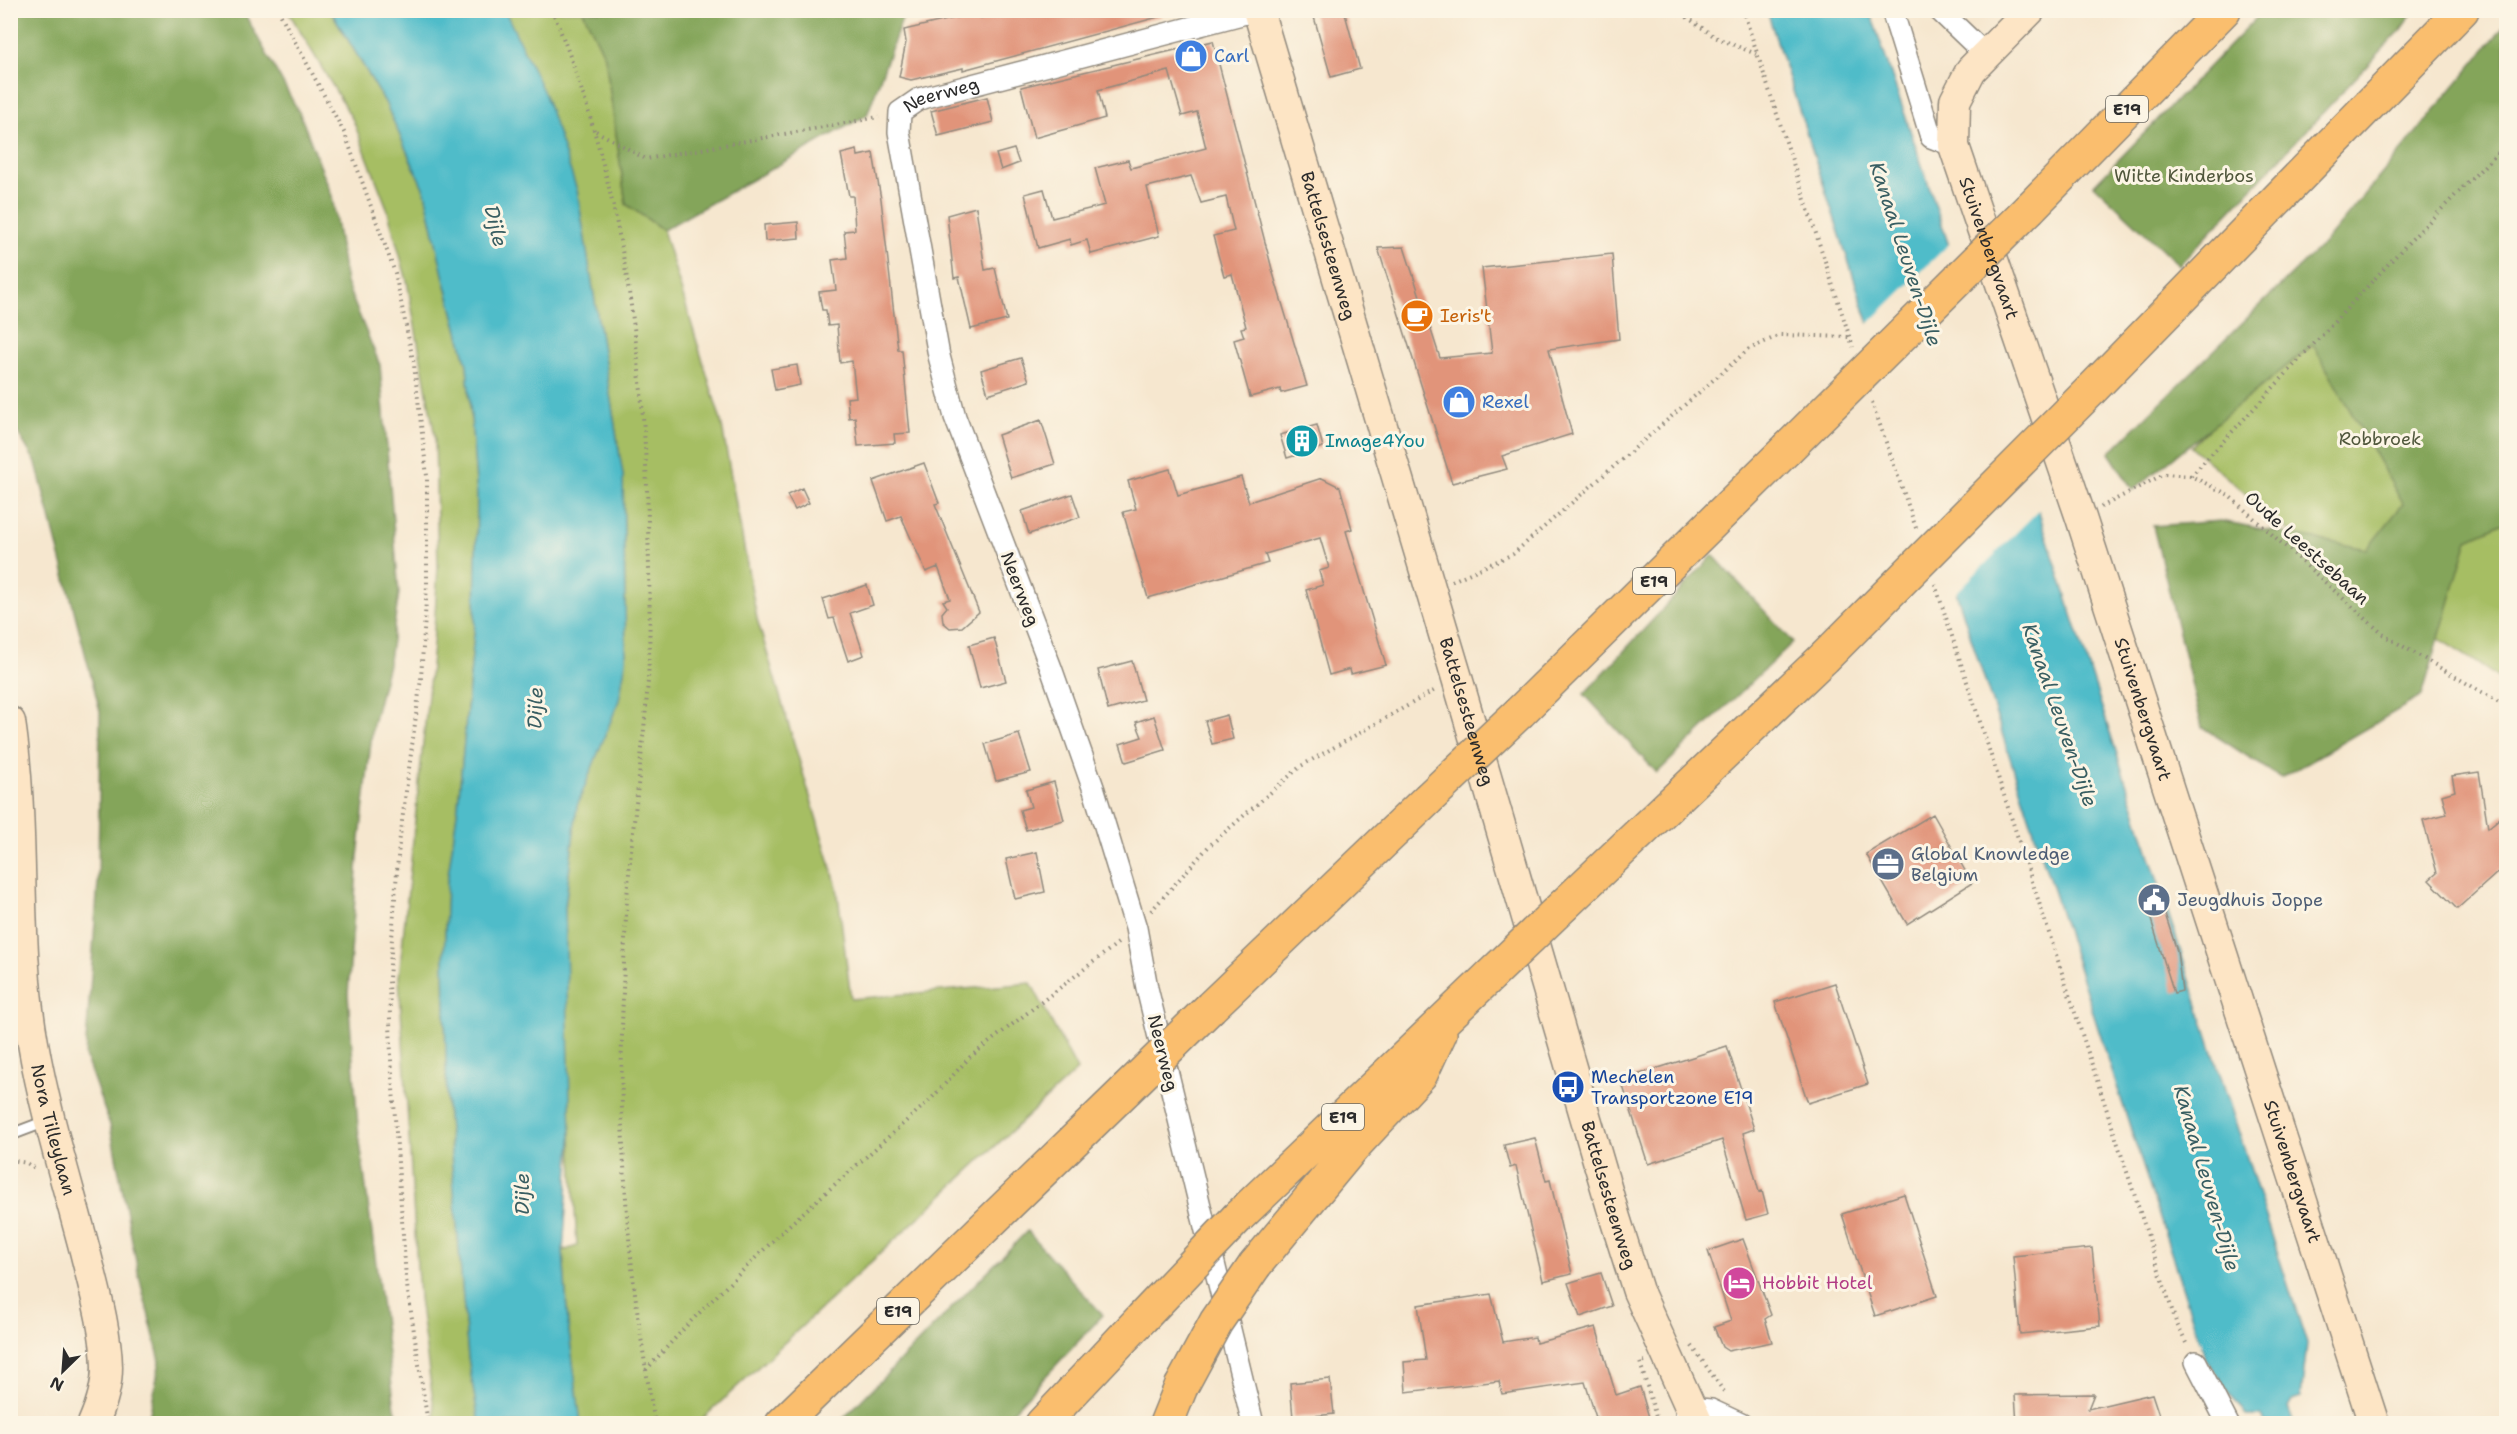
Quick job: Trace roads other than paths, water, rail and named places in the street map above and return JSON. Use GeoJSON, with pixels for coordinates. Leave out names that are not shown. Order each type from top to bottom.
{"type":"FeatureCollection","features":[{"type":"Feature","properties":{"kind":"highway","name":"E19"},"geometry":{"type":"LineString","coordinates":[[782,1424],[1211,1006],[1520,712],[2030,208],[2224,10]]}},
{"type":"Feature","properties":{"kind":"highway","name":"E19"},"geometry":{"type":"LineString","coordinates":[[1042,1424],[1238,1217],[1824,658],[2091,390],[2462,10]]}},
{"type":"Feature","properties":{"kind":"highway"},"geometry":{"type":"LineString","coordinates":[[1166,1424],[1181,1387],[1216,1322],[1255,1265],[1353,1147],[1421,1074],[1447,1017]]}},
{"type":"Feature","properties":{"kind":"main road","name":"Battelsesteenweg"},"geometry":{"type":"LineString","coordinates":[[1257,10],[1431,590],[1615,1218],[1638,1291],[1690,1418]]}},
{"type":"Feature","properties":{"kind":"main road"},"geometry":{"type":"LineString","coordinates":[[1954,146],[1955,101],[1971,70],[2031,10]]}},
{"type":"Feature","properties":{"kind":"main road","name":"Stuivenbergvaart"},"geometry":{"type":"LineString","coordinates":[[1954,146],[2081,518],[2374,1424]]}},
{"type":"Feature","properties":{"kind":"main road","name":"Nora Tilleylaan"},"geometry":{"type":"LineString","coordinates":[[10,722],[19,807],[22,942],[33,1046],[97,1300],[106,1350],[105,1389],[93,1424]]}},
{"type":"Feature","properties":{"kind":"street","name":"Neerweg"},"geometry":{"type":"LineString","coordinates":[[1253,1424],[1147,988],[1136,928],[1094,790],[1051,668],[955,417],[939,356],[899,132],[900,112],[919,99],[1257,10]]}},
{"type":"Feature","properties":{"kind":"street"},"geometry":{"type":"LineString","coordinates":[[1892,10],[1931,137],[1954,146]]}},
{"type":"Feature","properties":{"kind":"street"},"geometry":{"type":"LineString","coordinates":[[1939,10],[1986,55]]}},
{"type":"Feature","properties":{"kind":"street"},"geometry":{"type":"LineString","coordinates":[[2196,1362],[2228,1424]]}},
{"type":"Feature","properties":{"kind":"street","name":"Battelsesteenweg"},"geometry":{"type":"LineString","coordinates":[[1690,1418],[1711,1410],[1741,1424]]}},
{"type":"Feature","properties":{"kind":"lane"},"geometry":{"type":"LineString","coordinates":[[10,1135],[50,1120]]}},
{"type":"Feature","properties":{"kind":"water","name":"Dijle"},"geometry":{"type":"Polygon","coordinates":[[[331,11],[505,11],[545,95],[577,190],[623,475],[626,660],[619,700],[577,806],[565,907],[571,1139],[563,1251],[568,1325],[581,1423],[479,1423],[468,1357],[447,1106],[444,961],[447,883],[458,806],[475,623],[477,495],[467,365],[443,274],[425,192],[385,102],[331,11]]]}},
{"type":"Feature","properties":{"kind":"water","name":"Kanaal Leuven-Dijle"},"geometry":{"type":"Polygon","coordinates":[[[1767,11],[1870,11],[2046,534],[2307,1344],[2301,1397],[2292,1400],[2288,1407],[2294,1423],[2265,1423],[2262,1416],[2246,1416],[2206,1360],[1767,11]]]}},
{"type":"Feature","properties":{"kind":"place","name":"Carl"},"geometry":{"type":"Point","coordinates":[1191,56]}},
{"type":"Feature","properties":{"kind":"place","name":"Ieris't"},"geometry":{"type":"Point","coordinates":[1417,316]}},
{"type":"Feature","properties":{"kind":"place","name":"Rexel"},"geometry":{"type":"Point","coordinates":[1459,402]}},
{"type":"Feature","properties":{"kind":"place","name":"Image4You"},"geometry":{"type":"Point","coordinates":[1302,441]}},
{"type":"Feature","properties":{"kind":"place","name":"Global Knowledge Belgium"},"geometry":{"type":"Point","coordinates":[1888,864]}},
{"type":"Feature","properties":{"kind":"place","name":"Jeugdhuis Joppe"},"geometry":{"type":"Point","coordinates":[2154,900]}},
{"type":"Feature","properties":{"kind":"place","name":"Mechelen Transportzone E19"},"geometry":{"type":"Point","coordinates":[1568,1087]}},
{"type":"Feature","properties":{"kind":"place","name":"Hobbit Hotel"},"geometry":{"type":"Point","coordinates":[1739,1283]}},
{"type":"Feature","properties":{"kind":"park label","name":"Witte Kinderbos"},"geometry":{"type":"Point","coordinates":[2184,176]}},
{"type":"Feature","properties":{"kind":"park label","name":"Robbroek"},"geometry":{"type":"Point","coordinates":[2380,439]}}]}
